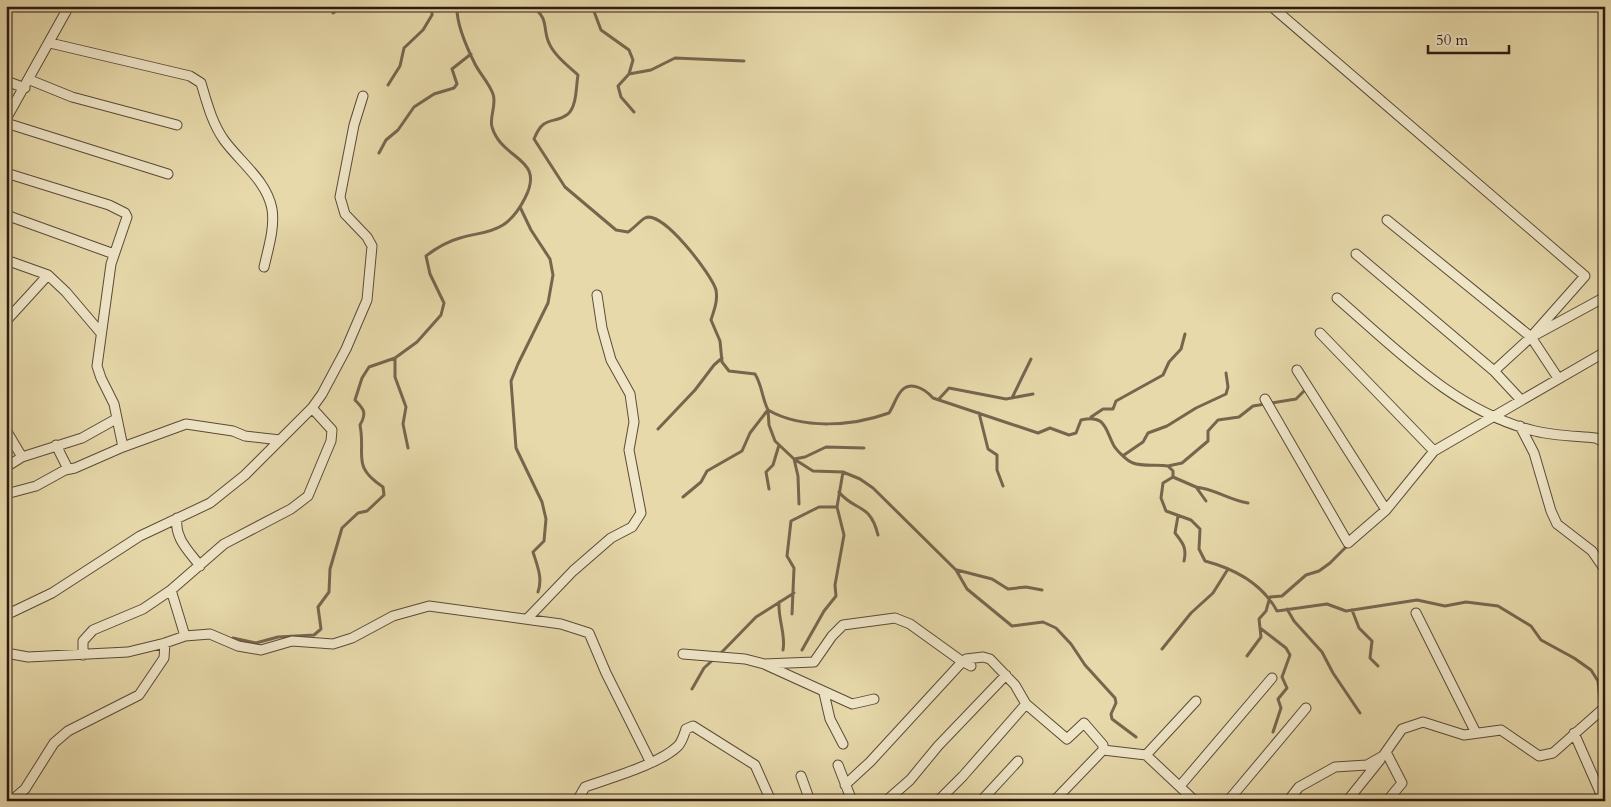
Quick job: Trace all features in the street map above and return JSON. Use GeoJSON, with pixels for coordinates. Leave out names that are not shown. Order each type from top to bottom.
{"type":"FeatureCollection","features":[{"type":"Feature","properties":{"kind":"street"},"geometry":{"type":"LineString","coordinates":[[68,6],[50,43],[6,121],[168,174]]}},
{"type":"Feature","properties":{"kind":"street"},"geometry":{"type":"LineString","coordinates":[[1271,6],[1585,276],[1531,337],[1494,371]]}},
{"type":"Feature","properties":{"kind":"street"},"geometry":{"type":"LineString","coordinates":[[50,43],[190,76],[201,83],[210,115],[218,131],[251,170],[267,195],[272,208],[273,220],[264,267]]}},
{"type":"Feature","properties":{"kind":"street"},"geometry":{"type":"LineString","coordinates":[[6,81],[27,84],[177,125]]}},
{"type":"Feature","properties":{"kind":"street"},"geometry":{"type":"LineString","coordinates":[[6,615],[52,593],[140,536],[210,503],[245,475],[312,408],[338,364],[367,300],[372,246],[368,237],[345,214],[340,197],[354,125],[363,96]]}},
{"type":"Feature","properties":{"kind":"street"},"geometry":{"type":"LineString","coordinates":[[6,173],[109,205],[125,213],[126,220],[114,254],[100,332],[97,366],[114,404],[123,447]]}},
{"type":"Feature","properties":{"kind":"street"},"geometry":{"type":"LineString","coordinates":[[6,215],[114,254]]}},
{"type":"Feature","properties":{"kind":"street"},"geometry":{"type":"LineString","coordinates":[[1387,220],[1531,337],[1558,378]]}},
{"type":"Feature","properties":{"kind":"street"},"geometry":{"type":"LineString","coordinates":[[1356,254],[1494,371],[1521,400]]}},
{"type":"Feature","properties":{"kind":"street"},"geometry":{"type":"LineString","coordinates":[[6,260],[48,275],[66,292],[100,332]]}},
{"type":"Feature","properties":{"kind":"street"},"geometry":{"type":"LineString","coordinates":[[6,320],[48,275]]}},
{"type":"Feature","properties":{"kind":"street"},"geometry":{"type":"LineString","coordinates":[[527,619],[573,571],[611,538],[632,526],[641,513],[629,450],[634,422],[630,394],[611,360],[602,328],[597,295]]}},
{"type":"Feature","properties":{"kind":"street"},"geometry":{"type":"LineString","coordinates":[[1531,337],[1605,297]]}},
{"type":"Feature","properties":{"kind":"street"},"geometry":{"type":"LineString","coordinates":[[1337,298],[1440,386],[1492,417],[1536,431],[1596,438],[1605,443]]}},
{"type":"Feature","properties":{"kind":"street"},"geometry":{"type":"LineString","coordinates":[[1320,333],[1434,451]]}},
{"type":"Feature","properties":{"kind":"street"},"geometry":{"type":"LineString","coordinates":[[1265,399],[1348,543],[1386,510],[1434,451],[1605,352]]}},
{"type":"Feature","properties":{"kind":"street"},"geometry":{"type":"LineString","coordinates":[[1297,370],[1386,510]]}},
{"type":"Feature","properties":{"kind":"street"},"geometry":{"type":"LineString","coordinates":[[83,655],[83,641],[93,630],[143,608],[171,590],[224,544],[291,509],[308,496],[331,441],[332,430],[312,408]]}},
{"type":"Feature","properties":{"kind":"street"},"geometry":{"type":"LineString","coordinates":[[6,467],[22,457],[82,438],[116,419]]}},
{"type":"Feature","properties":{"kind":"street"},"geometry":{"type":"LineString","coordinates":[[6,494],[36,486],[68,469],[75,468],[123,447],[186,424],[233,431],[245,436],[280,440]]}},
{"type":"Feature","properties":{"kind":"street"},"geometry":{"type":"LineString","coordinates":[[1520,426],[1534,453],[1551,511],[1558,524],[1592,551],[1605,570]]}},
{"type":"Feature","properties":{"kind":"street"},"geometry":{"type":"LineString","coordinates":[[6,430],[22,457]]}},
{"type":"Feature","properties":{"kind":"street"},"geometry":{"type":"LineString","coordinates":[[56,445],[68,469]]}},
{"type":"Feature","properties":{"kind":"street"},"geometry":{"type":"LineString","coordinates":[[177,518],[178,536],[200,566]]}},
{"type":"Feature","properties":{"kind":"street"},"geometry":{"type":"LineString","coordinates":[[171,590],[185,636]]}},
{"type":"Feature","properties":{"kind":"street"},"geometry":{"type":"LineString","coordinates":[[6,653],[28,656],[128,652],[165,644],[185,636],[214,634],[238,646],[261,650],[292,641],[333,644],[352,638],[393,616],[429,606],[561,624],[589,633],[606,673],[650,762]]}},
{"type":"Feature","properties":{"kind":"street"},"geometry":{"type":"LineString","coordinates":[[1416,613],[1476,733]]}},
{"type":"Feature","properties":{"kind":"street"},"geometry":{"type":"LineString","coordinates":[[764,664],[814,662],[832,636],[843,625],[895,618],[916,628],[967,662]]}},
{"type":"Feature","properties":{"kind":"street"},"geometry":{"type":"LineString","coordinates":[[11,801],[25,789],[54,742],[68,731],[139,695],[164,658],[165,644]]}},
{"type":"Feature","properties":{"kind":"street"},"geometry":{"type":"LineString","coordinates":[[683,654],[745,660],[764,664],[824,693],[852,704],[874,699]]}},
{"type":"Feature","properties":{"kind":"street"},"geometry":{"type":"LineString","coordinates":[[845,785],[870,762],[967,662],[982,657],[990,659],[1015,685],[1026,704],[1066,739],[1084,723],[1103,745],[1103,750]]}},
{"type":"Feature","properties":{"kind":"street"},"geometry":{"type":"LineString","coordinates":[[886,801],[910,780],[938,746],[1006,675]]}},
{"type":"Feature","properties":{"kind":"street"},"geometry":{"type":"LineString","coordinates":[[1180,786],[1272,678]]}},
{"type":"Feature","properties":{"kind":"street"},"geometry":{"type":"LineString","coordinates":[[824,693],[830,719],[843,744]]}},
{"type":"Feature","properties":{"kind":"street"},"geometry":{"type":"LineString","coordinates":[[1146,755],[1196,701]]}},
{"type":"Feature","properties":{"kind":"street"},"geometry":{"type":"LineString","coordinates":[[938,801],[963,776],[1026,704]]}},
{"type":"Feature","properties":{"kind":"street"},"geometry":{"type":"LineString","coordinates":[[1347,801],[1402,729],[1422,722],[1464,735],[1501,730],[1539,756],[1552,753],[1605,707]]}},
{"type":"Feature","properties":{"kind":"street"},"geometry":{"type":"LineString","coordinates":[[1228,801],[1306,708]]}},
{"type":"Feature","properties":{"kind":"street"},"geometry":{"type":"LineString","coordinates":[[577,801],[585,787],[650,762],[675,749],[680,745],[686,729],[693,726],[755,765],[771,801]]}},
{"type":"Feature","properties":{"kind":"street"},"geometry":{"type":"LineString","coordinates":[[1574,733],[1604,801]]}},
{"type":"Feature","properties":{"kind":"street"},"geometry":{"type":"LineString","coordinates":[[1103,750],[1146,755],[1195,801]]}},
{"type":"Feature","properties":{"kind":"street"},"geometry":{"type":"LineString","coordinates":[[1054,801],[1103,750]]}},
{"type":"Feature","properties":{"kind":"street"},"geometry":{"type":"LineString","coordinates":[[1288,801],[1299,787],[1335,767],[1367,765],[1384,754]]}},
{"type":"Feature","properties":{"kind":"street"},"geometry":{"type":"LineString","coordinates":[[1384,754],[1402,783],[1387,801]]}},
{"type":"Feature","properties":{"kind":"street"},"geometry":{"type":"LineString","coordinates":[[981,801],[1018,760]]}},
{"type":"Feature","properties":{"kind":"street"},"geometry":{"type":"LineString","coordinates":[[838,765],[852,801]]}},
{"type":"Feature","properties":{"kind":"street"},"geometry":{"type":"LineString","coordinates":[[801,776],[810,801]]}},
{"type":"Feature","properties":{"kind":"waterway"},"geometry":{"type":"LineString","coordinates":[[333,13],[343,6]]}},
{"type":"Feature","properties":{"kind":"waterway"},"geometry":{"type":"LineString","coordinates":[[388,85],[400,66],[404,48],[423,30],[432,15],[432,6]]}},
{"type":"Feature","properties":{"kind":"waterway"},"geometry":{"type":"LineString","coordinates":[[233,638],[256,643],[278,637],[314,635],[321,629],[318,607],[329,592],[330,569],[342,528],[358,513],[367,511],[384,495],[383,487],[373,480],[363,466],[360,425],[364,411],[355,400],[362,378],[369,367],[395,358],[417,342],[441,315],[444,303],[430,274],[426,256],[451,241],[492,230],[503,225],[510,220],[518,209],[530,185],[530,174],[526,166],[504,147],[492,127],[493,94],[475,64],[466,43],[458,20],[457,6]]}},
{"type":"Feature","properties":{"kind":"waterway"},"geometry":{"type":"LineString","coordinates":[[531,6],[541,15],[547,38],[554,52],[578,75],[575,101],[571,110],[563,117],[545,123],[534,139],[565,187],[616,230],[628,232],[645,218],[653,218],[663,223],[685,245],[706,271],[716,290],[716,302],[711,320],[720,341],[722,362],[729,371],[755,374],[768,410],[797,421],[812,423],[828,424],[860,421],[889,413],[903,389],[911,386],[921,388],[933,398],[1038,433],[1050,428],[1069,435],[1076,433],[1081,420],[1095,419],[1103,424],[1114,446],[1130,462],[1141,465],[1168,466],[1173,471],[1173,477],[1163,483],[1161,498],[1166,511],[1191,520],[1200,529],[1199,549],[1205,561],[1227,568],[1247,578],[1264,592],[1277,611],[1327,604],[1346,611],[1417,600],[1445,606],[1466,602],[1498,606],[1531,626],[1541,640],[1574,658],[1591,670],[1598,681],[1601,710],[1605,714]]}},
{"type":"Feature","properties":{"kind":"waterway"},"geometry":{"type":"LineString","coordinates":[[592,6],[601,30],[629,50],[633,60],[629,74],[651,70],[675,58],[744,61]]}},
{"type":"Feature","properties":{"kind":"waterway"},"geometry":{"type":"LineString","coordinates":[[379,153],[386,140],[398,130],[414,107],[434,94],[454,88],[457,84],[452,69],[471,54]]}},
{"type":"Feature","properties":{"kind":"waterway"},"geometry":{"type":"LineString","coordinates":[[629,74],[618,86],[621,97],[634,112]]}},
{"type":"Feature","properties":{"kind":"waterway"},"geometry":{"type":"LineString","coordinates":[[520,207],[531,230],[550,259],[553,275],[548,303],[511,381],[516,448],[542,502],[546,519],[544,541],[533,552],[540,577],[538,592]]}},
{"type":"Feature","properties":{"kind":"waterway"},"geometry":{"type":"LineString","coordinates":[[1091,417],[1103,409],[1113,409],[1116,401],[1163,375],[1169,362],[1181,349],[1185,334]]}},
{"type":"Feature","properties":{"kind":"waterway"},"geometry":{"type":"LineString","coordinates":[[395,358],[395,377],[406,407],[403,424],[408,448]]}},
{"type":"Feature","properties":{"kind":"waterway"},"geometry":{"type":"LineString","coordinates":[[658,429],[722,358]]}},
{"type":"Feature","properties":{"kind":"waterway"},"geometry":{"type":"LineString","coordinates":[[1012,398],[1031,359]]}},
{"type":"Feature","properties":{"kind":"waterway"},"geometry":{"type":"LineString","coordinates":[[1124,455],[1143,442],[1148,433],[1167,426],[1196,408],[1226,394],[1228,387],[1226,373]]}},
{"type":"Feature","properties":{"kind":"waterway"},"geometry":{"type":"LineString","coordinates":[[938,400],[949,388],[1006,399],[1033,394]]}},
{"type":"Feature","properties":{"kind":"waterway"},"geometry":{"type":"LineString","coordinates":[[1168,466],[1182,463],[1208,441],[1208,431],[1218,420],[1239,417],[1253,406],[1296,399],[1306,389]]}},
{"type":"Feature","properties":{"kind":"waterway"},"geometry":{"type":"LineString","coordinates":[[768,410],[769,425],[775,441],[794,459],[813,471],[843,472],[860,479],[873,488],[956,570],[967,589],[1012,626],[1043,622],[1056,628],[1071,644],[1085,665],[1115,698],[1116,703],[1111,714],[1112,719],[1136,737]]}},
{"type":"Feature","properties":{"kind":"waterway"},"geometry":{"type":"LineString","coordinates":[[683,497],[701,482],[707,471],[742,451],[750,433],[767,411]]}},
{"type":"Feature","properties":{"kind":"waterway"},"geometry":{"type":"LineString","coordinates":[[979,413],[988,449],[997,455],[997,470],[1003,486]]}},
{"type":"Feature","properties":{"kind":"waterway"},"geometry":{"type":"LineString","coordinates":[[769,489],[766,472],[773,465],[779,445]]}},
{"type":"Feature","properties":{"kind":"waterway"},"geometry":{"type":"LineString","coordinates":[[799,504],[798,476],[794,459],[805,457],[826,447],[864,448]]}},
{"type":"Feature","properties":{"kind":"waterway"},"geometry":{"type":"LineString","coordinates":[[792,614],[794,568],[787,556],[791,521],[819,507],[837,507],[843,472]]}},
{"type":"Feature","properties":{"kind":"waterway"},"geometry":{"type":"LineString","coordinates":[[1173,477],[1196,487],[1206,501]]}},
{"type":"Feature","properties":{"kind":"waterway"},"geometry":{"type":"LineString","coordinates":[[1196,487],[1248,503]]}},
{"type":"Feature","properties":{"kind":"waterway"},"geometry":{"type":"LineString","coordinates":[[839,492],[871,517],[878,535]]}},
{"type":"Feature","properties":{"kind":"waterway"},"geometry":{"type":"LineString","coordinates":[[802,650],[824,611],[836,596],[835,585],[844,535],[837,507]]}},
{"type":"Feature","properties":{"kind":"waterway"},"geometry":{"type":"LineString","coordinates":[[1178,516],[1175,533],[1184,546],[1184,561]]}},
{"type":"Feature","properties":{"kind":"waterway"},"geometry":{"type":"LineString","coordinates":[[1247,656],[1261,637],[1259,619],[1266,611],[1270,597],[1282,596],[1306,575],[1319,571],[1330,563],[1348,545]]}},
{"type":"Feature","properties":{"kind":"waterway"},"geometry":{"type":"LineString","coordinates":[[1162,649],[1191,613],[1213,593],[1228,569]]}},
{"type":"Feature","properties":{"kind":"waterway"},"geometry":{"type":"LineString","coordinates":[[957,570],[992,579],[1008,589],[1026,587],[1042,590]]}},
{"type":"Feature","properties":{"kind":"waterway"},"geometry":{"type":"LineString","coordinates":[[720,654],[756,617],[794,593]]}},
{"type":"Feature","properties":{"kind":"waterway"},"geometry":{"type":"LineString","coordinates":[[779,602],[784,639],[783,650]]}},
{"type":"Feature","properties":{"kind":"waterway"},"geometry":{"type":"LineString","coordinates":[[1287,609],[1294,621],[1322,652],[1333,673],[1360,713]]}},
{"type":"Feature","properties":{"kind":"waterway"},"geometry":{"type":"LineString","coordinates":[[1352,610],[1359,628],[1372,641],[1370,658],[1378,666]]}},
{"type":"Feature","properties":{"kind":"waterway"},"geometry":{"type":"LineString","coordinates":[[1260,628],[1286,648],[1290,655],[1282,677],[1287,688],[1278,699],[1281,708],[1273,732]]}},
{"type":"Feature","properties":{"kind":"waterway"},"geometry":{"type":"LineString","coordinates":[[692,689],[704,668],[715,658]]}}]}
